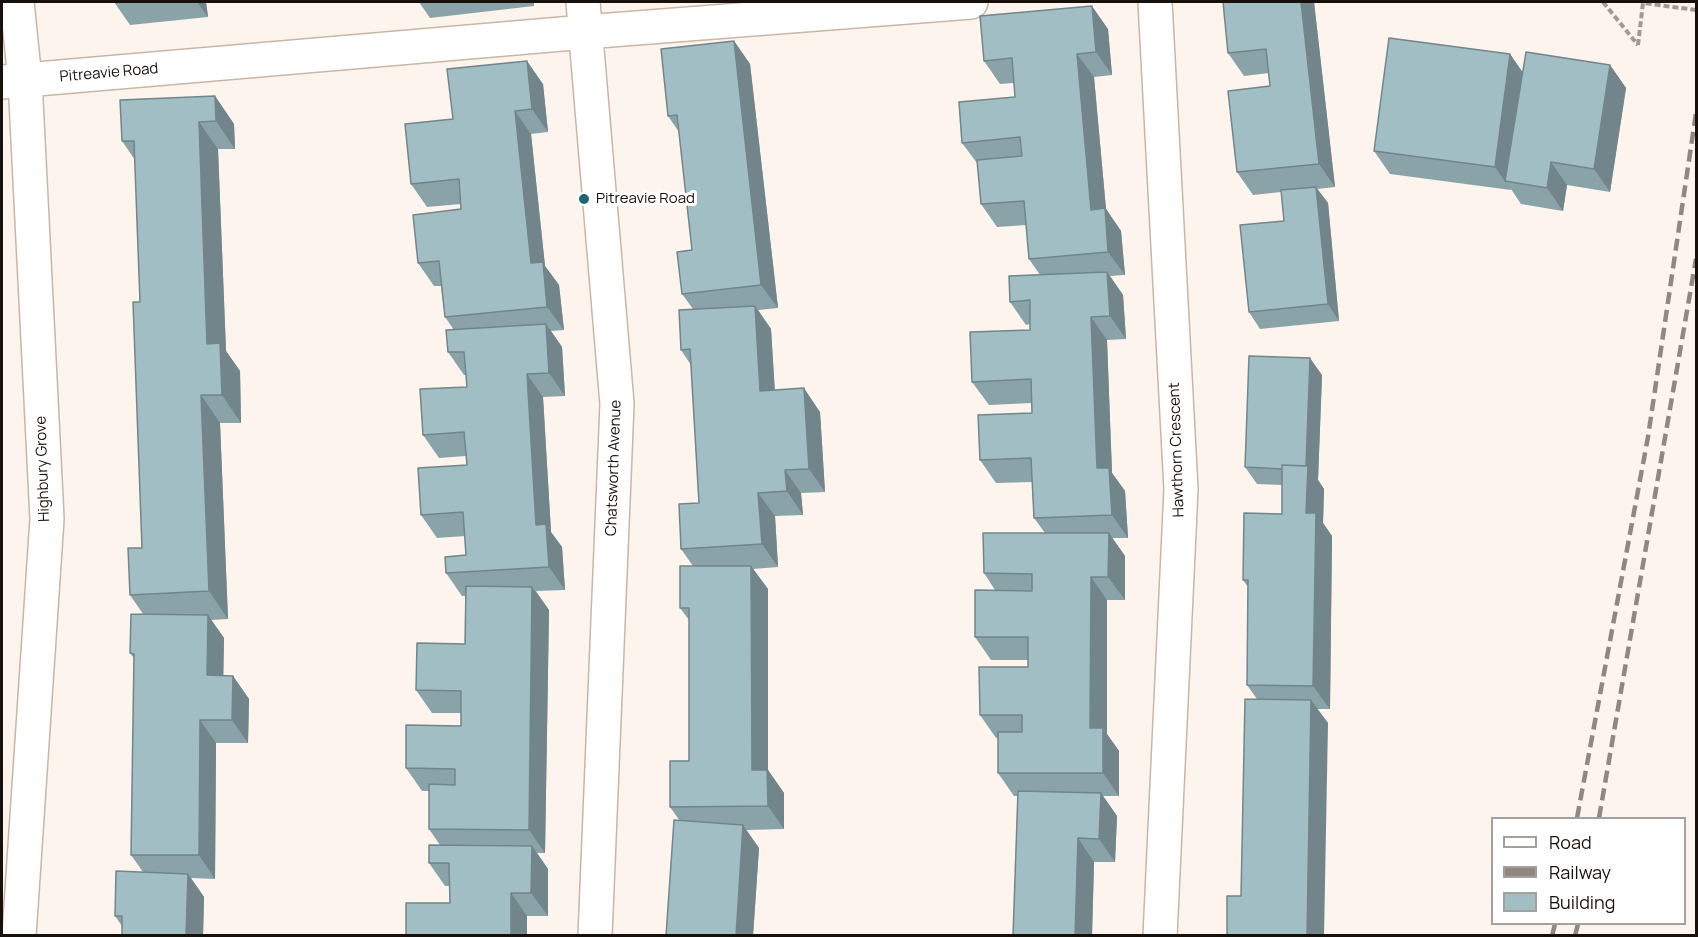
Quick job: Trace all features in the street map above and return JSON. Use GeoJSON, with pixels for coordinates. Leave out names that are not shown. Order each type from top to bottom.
{"type":"FeatureCollection","features":[{"type":"Feature","properties":{"kind":"street","name":"Highbury Grove"},"geometry":{"type":"LineString","coordinates":[[17,2],[13,81],[46,519],[19,936]]}},
{"type":"Feature","properties":{"kind":"street","name":"Pitreavie Road"},"geometry":{"type":"LineString","coordinates":[[13,81],[584,17],[971,2]]}},
{"type":"Feature","properties":{"kind":"street","name":"Hawthorn Crescent"},"geometry":{"type":"LineString","coordinates":[[1155,2],[1181,489],[1160,936]]}},
{"type":"Feature","properties":{"kind":"street","name":"Chatsworth Avenue"},"geometry":{"type":"LineString","coordinates":[[584,17],[617,404],[595,936]]}},
{"type":"Feature","properties":{"kind":"path"},"geometry":{"type":"LineString","coordinates":[[1603,2],[1638,45],[1643,3],[1696,10]]}},
{"type":"Feature","properties":{"kind":"building"},"geometry":{"type":"Polygon","coordinates":[[[1223,2],[1301,2],[1319,164],[1237,172],[1228,91],[1270,86],[1266,49],[1228,53],[1223,2]]]}},
{"type":"Feature","properties":{"kind":"building"},"geometry":{"type":"Polygon","coordinates":[[[1092,6],[1096,52],[1077,54],[1091,210],[1105,208],[1108,252],[1029,259],[1024,201],[981,204],[977,160],[1022,156],[1020,137],[962,143],[959,102],[1015,97],[1012,58],[984,61],[980,16],[1092,6]]]}},
{"type":"Feature","properties":{"kind":"building"},"geometry":{"type":"Polygon","coordinates":[[[1389,38],[1510,54],[1495,167],[1374,151],[1389,38]]]}},
{"type":"Feature","properties":{"kind":"building"},"geometry":{"type":"Polygon","coordinates":[[[734,41],[761,285],[682,294],[677,252],[692,250],[677,115],[668,116],[661,49],[734,41]]]}},
{"type":"Feature","properties":{"kind":"building"},"geometry":{"type":"Polygon","coordinates":[[[1526,52],[1610,65],[1594,169],[1551,162],[1547,188],[1505,181],[1526,52]]]}},
{"type":"Feature","properties":{"kind":"building"},"geometry":{"type":"Polygon","coordinates":[[[527,61],[532,109],[515,111],[531,263],[543,262],[547,307],[445,317],[439,261],[418,263],[413,215],[461,209],[459,179],[411,184],[405,124],[453,119],[447,69],[527,61]]]}},
{"type":"Feature","properties":{"kind":"building"},"geometry":{"type":"Polygon","coordinates":[[[215,96],[216,121],[199,122],[207,344],[220,343],[222,395],[201,395],[209,591],[130,595],[128,548],[142,548],[133,302],[140,302],[134,141],[122,141],[120,100],[215,96]]]}},
{"type":"Feature","properties":{"kind":"building"},"geometry":{"type":"Polygon","coordinates":[[[1316,187],[1328,304],[1249,312],[1240,225],[1284,221],[1281,190],[1316,187]]]}},
{"type":"Feature","properties":{"kind":"building"},"geometry":{"type":"Polygon","coordinates":[[[1107,272],[1110,316],[1091,317],[1097,468],[1109,468],[1112,515],[1034,518],[1031,458],[980,460],[978,415],[1032,413],[1031,379],[972,382],[970,332],[1030,330],[1030,300],[1010,302],[1009,276],[1107,272]]]}},
{"type":"Feature","properties":{"kind":"building"},"geometry":{"type":"Polygon","coordinates":[[[755,306],[760,391],[804,388],[809,469],[785,470],[787,491],[758,493],[762,544],[681,549],[679,504],[699,503],[690,349],[681,350],[679,310],[755,306]]]}},
{"type":"Feature","properties":{"kind":"building"},"geometry":{"type":"Polygon","coordinates":[[[546,324],[549,373],[527,374],[536,525],[546,524],[549,567],[446,573],[445,557],[466,555],[463,512],[421,515],[418,468],[467,465],[464,432],[423,435],[420,389],[467,387],[464,352],[448,352],[446,330],[546,324]]]}},
{"type":"Feature","properties":{"kind":"building"},"geometry":{"type":"Polygon","coordinates":[[[1249,356],[1310,358],[1306,466],[1282,465],[1282,469],[1245,467],[1249,356]]]}},
{"type":"Feature","properties":{"kind":"building"},"geometry":{"type":"Polygon","coordinates":[[[1282,465],[1308,466],[1306,513],[1316,513],[1313,686],[1247,685],[1248,580],[1243,580],[1244,513],[1282,514],[1282,465]]]}},
{"type":"Feature","properties":{"kind":"building"},"geometry":{"type":"Polygon","coordinates":[[[983,533],[1109,533],[1108,577],[1091,577],[1090,728],[1103,728],[1103,773],[998,773],[998,732],[1022,732],[1022,715],[980,715],[979,667],[1028,667],[1028,637],[975,637],[975,590],[1032,591],[1032,574],[984,573],[983,533]]]}},
{"type":"Feature","properties":{"kind":"building"},"geometry":{"type":"Polygon","coordinates":[[[680,566],[751,566],[752,770],[767,770],[768,806],[670,807],[670,761],[689,761],[689,608],[680,608],[680,566]]]}},
{"type":"Feature","properties":{"kind":"building"},"geometry":{"type":"Polygon","coordinates":[[[466,586],[532,587],[529,830],[429,829],[429,784],[455,785],[455,769],[406,768],[406,725],[461,726],[461,691],[416,690],[417,643],[465,644],[466,586]]]}},
{"type":"Feature","properties":{"kind":"building"},"geometry":{"type":"Polygon","coordinates":[[[131,614],[208,615],[207,675],[233,676],[232,720],[200,720],[199,855],[131,855],[134,654],[130,653],[131,614]]]}},
{"type":"Feature","properties":{"kind":"building"},"geometry":{"type":"Polygon","coordinates":[[[1245,699],[1311,700],[1307,936],[1227,936],[1227,896],[1241,896],[1245,699]]]}},
{"type":"Feature","properties":{"kind":"building"},"geometry":{"type":"Polygon","coordinates":[[[1018,791],[1101,793],[1099,839],[1078,838],[1075,936],[1013,936],[1018,791]]]}},
{"type":"Feature","properties":{"kind":"building"},"geometry":{"type":"Polygon","coordinates":[[[674,820],[743,825],[736,936],[666,936],[674,820]]]}},
{"type":"Feature","properties":{"kind":"building"},"geometry":{"type":"Polygon","coordinates":[[[429,845],[532,846],[531,893],[511,893],[511,936],[406,936],[406,903],[450,903],[449,863],[429,863],[429,845]]]}},
{"type":"Feature","properties":{"kind":"building"},"geometry":{"type":"Polygon","coordinates":[[[116,871],[188,874],[186,936],[122,936],[122,916],[115,916],[116,871]]]}},
{"type":"Feature","properties":{"kind":"railway"},"geometry":{"type":"LineString","coordinates":[[1577,817],[1648,437],[1696,113]]}},
{"type":"Feature","properties":{"kind":"railway"},"geometry":{"type":"LineString","coordinates":[[1599,817],[1696,259]]}},
{"type":"Feature","properties":{"kind":"railway"},"geometry":{"type":"LineString","coordinates":[[1552,936],[1555,925]]}},
{"type":"Feature","properties":{"kind":"railway"},"geometry":{"type":"LineString","coordinates":[[1575,936],[1578,925]]}},
{"type":"Feature","properties":{"kind":"place","name":"Pitreavie Road"},"geometry":{"type":"Point","coordinates":[584,199]}}]}
